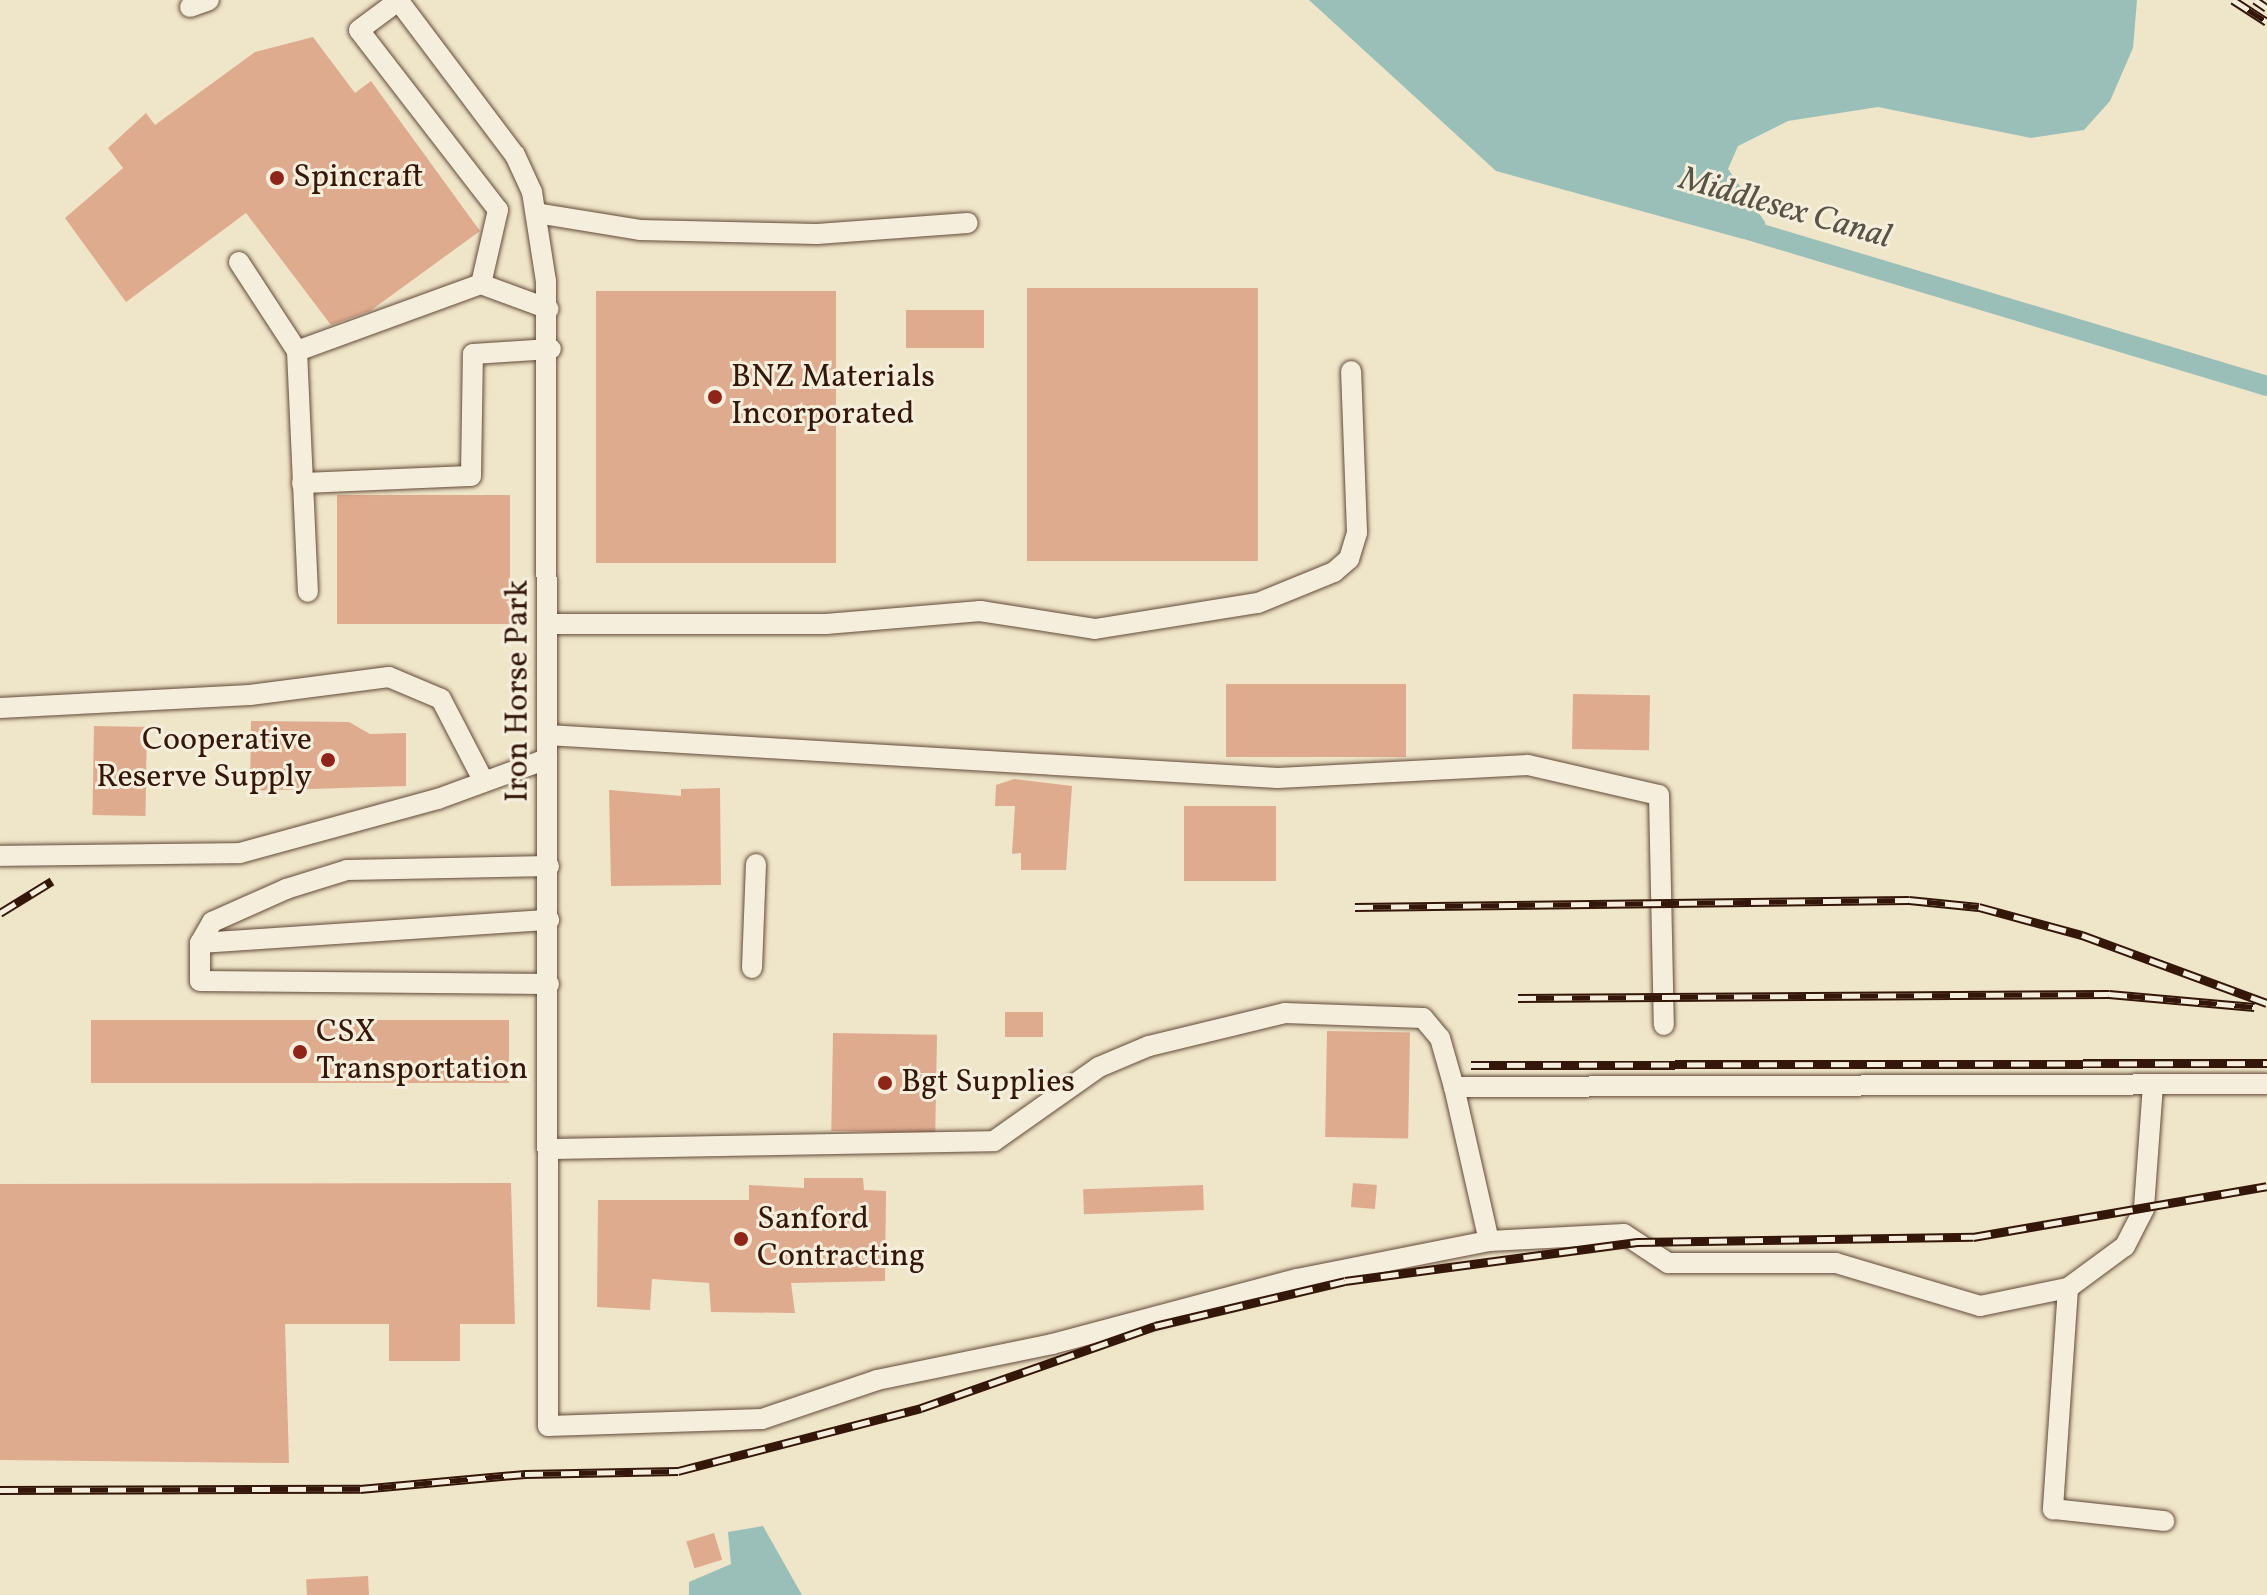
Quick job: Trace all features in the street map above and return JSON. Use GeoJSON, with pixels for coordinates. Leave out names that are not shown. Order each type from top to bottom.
{"type":"FeatureCollection","features":[{"type":"Feature","properties":{"kind":"street","name":"Iron Horse Park"},"geometry":{"type":"LineString","coordinates":[[398,0],[515,155],[536,213],[549,309],[548,1426],[762,1419],[877,1380],[1052,1344],[1297,1279],[1489,1241]]}},
{"type":"Feature","properties":{"kind":"street"},"geometry":{"type":"LineString","coordinates":[[398,0],[359,30],[498,210],[481,284]]}},
{"type":"Feature","properties":{"kind":"street"},"geometry":{"type":"LineString","coordinates":[[536,213],[640,230],[817,234],[968,223]]}},
{"type":"Feature","properties":{"kind":"street"},"geometry":{"type":"LineString","coordinates":[[239,262],[297,351],[308,592]]}},
{"type":"Feature","properties":{"kind":"street"},"geometry":{"type":"LineString","coordinates":[[297,351],[481,284],[549,309]]}},
{"type":"Feature","properties":{"kind":"street"},"geometry":{"type":"LineString","coordinates":[[302,483],[471,476],[473,354],[551,349]]}},
{"type":"Feature","properties":{"kind":"street"},"geometry":{"type":"LineString","coordinates":[[548,624],[826,624],[980,611],[1095,629],[1258,603],[1334,572],[1349,559],[1357,532],[1351,371]]}},
{"type":"Feature","properties":{"kind":"street"},"geometry":{"type":"LineString","coordinates":[[0,708],[250,695],[389,677],[441,699],[484,782]]}},
{"type":"Feature","properties":{"kind":"street"},"geometry":{"type":"LineString","coordinates":[[547,735],[1278,778],[1528,765],[1659,795],[1664,1025]]}},
{"type":"Feature","properties":{"kind":"street"},"geometry":{"type":"LineString","coordinates":[[0,856],[240,853],[484,782],[547,759]]}},
{"type":"Feature","properties":{"kind":"street"},"geometry":{"type":"LineString","coordinates":[[752,968],[756,864]]}},
{"type":"Feature","properties":{"kind":"street"},"geometry":{"type":"LineString","coordinates":[[549,866],[347,870],[233,908],[212,922],[200,943],[200,981],[549,984]]}},
{"type":"Feature","properties":{"kind":"street"},"geometry":{"type":"LineString","coordinates":[[200,943],[549,920]]}},
{"type":"Feature","properties":{"kind":"street"},"geometry":{"type":"LineString","coordinates":[[548,1149],[994,1141],[1099,1067],[1149,1046],[1285,1013],[1423,1018],[1440,1038],[1489,1241],[1624,1234],[1668,1263],[1836,1263],[1980,1306],[2068,1288],[2125,1246],[2144,1209],[2153,1085]]}},
{"type":"Feature","properties":{"kind":"street"},"geometry":{"type":"LineString","coordinates":[[1454,1087],[2267,1084]]}},
{"type":"Feature","properties":{"kind":"street"},"geometry":{"type":"LineString","coordinates":[[2068,1288],[2053,1509],[2164,1521]]}},
{"type":"Feature","properties":{"kind":"water"},"geometry":{"type":"Polygon","coordinates":[[[1309,0],[2137,0],[2133,48],[2110,101],[2084,130],[2031,138],[1878,107],[1788,121],[1738,146],[1728,169],[1765,222],[1767,234],[1743,239],[1496,171],[1309,0]]]}},
{"type":"Feature","properties":{"kind":"water"},"geometry":{"type":"Polygon","coordinates":[[[763,1526],[802,1595],[689,1595],[689,1582],[731,1564],[728,1532],[763,1526]]]}},
{"type":"Feature","properties":{"kind":"building","name":"Spincraft"},"geometry":{"type":"Polygon","coordinates":[[[313,37],[355,93],[371,81],[480,231],[370,311],[331,325],[246,213],[126,302],[65,218],[123,168],[108,148],[146,113],[155,125],[255,52],[313,37]]]}},
{"type":"Feature","properties":{"kind":"building"},"geometry":{"type":"Polygon","coordinates":[[[1027,288],[1258,288],[1258,561],[1027,561],[1027,288]]]}},
{"type":"Feature","properties":{"kind":"building"},"geometry":{"type":"Polygon","coordinates":[[[596,291],[836,291],[836,563],[596,563],[596,291]]]}},
{"type":"Feature","properties":{"kind":"building"},"geometry":{"type":"Polygon","coordinates":[[[906,310],[984,310],[984,348],[906,348],[906,310]]]}},
{"type":"Feature","properties":{"kind":"building"},"geometry":{"type":"Polygon","coordinates":[[[337,495],[510,495],[510,624],[337,624],[337,495]]]}},
{"type":"Feature","properties":{"kind":"building"},"geometry":{"type":"Polygon","coordinates":[[[1226,684],[1406,684],[1406,757],[1226,757],[1226,684]]]}},
{"type":"Feature","properties":{"kind":"building"},"geometry":{"type":"Polygon","coordinates":[[[1573,694],[1650,695],[1649,750],[1572,749],[1573,694]]]}},
{"type":"Feature","properties":{"kind":"building","name":"Cooperative Reserve Supply"},"geometry":{"type":"Polygon","coordinates":[[[251,721],[349,722],[370,734],[406,733],[406,786],[250,791],[251,721]]]}},
{"type":"Feature","properties":{"kind":"building","name":"Cooperative Reserve Supply"},"geometry":{"type":"Polygon","coordinates":[[[94,726],[147,727],[145,816],[92,815],[94,726]]]}},
{"type":"Feature","properties":{"kind":"building"},"geometry":{"type":"Polygon","coordinates":[[[1014,779],[1072,786],[1066,870],[1021,870],[1021,853],[1012,854],[1015,806],[995,806],[996,785],[1014,779]]]}},
{"type":"Feature","properties":{"kind":"building"},"geometry":{"type":"Polygon","coordinates":[[[720,788],[721,885],[611,886],[609,790],[681,796],[681,789],[720,788]]]}},
{"type":"Feature","properties":{"kind":"building"},"geometry":{"type":"Polygon","coordinates":[[[1184,806],[1276,806],[1276,881],[1184,881],[1184,806]]]}},
{"type":"Feature","properties":{"kind":"building"},"geometry":{"type":"Polygon","coordinates":[[[1005,1012],[1043,1012],[1043,1037],[1005,1037],[1005,1012]]]}},
{"type":"Feature","properties":{"kind":"building","name":"CSX Transportation"},"geometry":{"type":"Polygon","coordinates":[[[91,1020],[509,1020],[509,1083],[91,1083],[91,1020]]]}},
{"type":"Feature","properties":{"kind":"building"},"geometry":{"type":"Polygon","coordinates":[[[1327,1031],[1410,1032],[1408,1138],[1325,1137],[1327,1031]]]}},
{"type":"Feature","properties":{"kind":"building","name":"Bgt Supplies"},"geometry":{"type":"Polygon","coordinates":[[[833,1033],[937,1035],[935,1133],[831,1131],[833,1033]]]}},
{"type":"Feature","properties":{"kind":"building","name":"Sanford Contracting"},"geometry":{"type":"Polygon","coordinates":[[[804,1178],[863,1178],[864,1190],[886,1191],[885,1281],[791,1283],[795,1313],[711,1312],[709,1283],[652,1279],[650,1310],[597,1307],[598,1200],[749,1200],[749,1185],[804,1188],[804,1178]]]}},
{"type":"Feature","properties":{"kind":"building"},"geometry":{"type":"Polygon","coordinates":[[[511,1183],[515,1324],[460,1324],[460,1361],[389,1361],[389,1324],[285,1324],[289,1463],[0,1460],[0,1184],[511,1183]]]}},
{"type":"Feature","properties":{"kind":"building"},"geometry":{"type":"Polygon","coordinates":[[[1353,1183],[1377,1185],[1375,1209],[1351,1207],[1353,1183]]]}},
{"type":"Feature","properties":{"kind":"building"},"geometry":{"type":"Polygon","coordinates":[[[1203,1185],[1204,1210],[1084,1214],[1083,1189],[1203,1185]]]}},
{"type":"Feature","properties":{"kind":"building"},"geometry":{"type":"Polygon","coordinates":[[[714,1533],[722,1560],[694,1568],[686,1541],[714,1533]]]}},
{"type":"Feature","properties":{"kind":"building"},"geometry":{"type":"Polygon","coordinates":[[[368,1576],[369,1595],[307,1595],[306,1579],[368,1576]]]}},
{"type":"Feature","properties":{"kind":"waterway","name":"Middlesex Canal"},"geometry":{"type":"LineString","coordinates":[[1742,228],[2267,386]]}},
{"type":"Feature","properties":{"kind":"railway"},"geometry":{"type":"LineString","coordinates":[[2233,0],[2267,22]]}},
{"type":"Feature","properties":{"kind":"railway"},"geometry":{"type":"LineString","coordinates":[[2255,0],[2267,8]]}},
{"type":"Feature","properties":{"kind":"railway"},"geometry":{"type":"LineString","coordinates":[[0,913],[52,881]]}},
{"type":"Feature","properties":{"kind":"railway"},"geometry":{"type":"LineString","coordinates":[[1355,907],[1909,900],[1979,907],[2082,935],[2267,1003]]}},
{"type":"Feature","properties":{"kind":"railway"},"geometry":{"type":"LineString","coordinates":[[1518,998],[2109,994],[2254,1007]]}},
{"type":"Feature","properties":{"kind":"railway"},"geometry":{"type":"LineString","coordinates":[[1471,1065],[2267,1063]]}},
{"type":"Feature","properties":{"kind":"railway"},"geometry":{"type":"LineString","coordinates":[[0,1490],[360,1489],[525,1474],[678,1471],[921,1408],[1155,1326],[1345,1281],[1637,1242],[1973,1237],[2267,1186]]}},
{"type":"Feature","properties":{"kind":"place","name":"Spincraft"},"geometry":{"type":"Point","coordinates":[277,178]}},
{"type":"Feature","properties":{"kind":"place","name":"BNZ Materials Incorporated"},"geometry":{"type":"Point","coordinates":[715,397]}},
{"type":"Feature","properties":{"kind":"place","name":"Cooperative Reserve Supply"},"geometry":{"type":"Point","coordinates":[328,760]}},
{"type":"Feature","properties":{"kind":"place","name":"CSX Transportation"},"geometry":{"type":"Point","coordinates":[300,1052]}},
{"type":"Feature","properties":{"kind":"place","name":"Bgt Supplies"},"geometry":{"type":"Point","coordinates":[885,1083]}},
{"type":"Feature","properties":{"kind":"place","name":"Sanford Contracting"},"geometry":{"type":"Point","coordinates":[741,1239]}}]}
